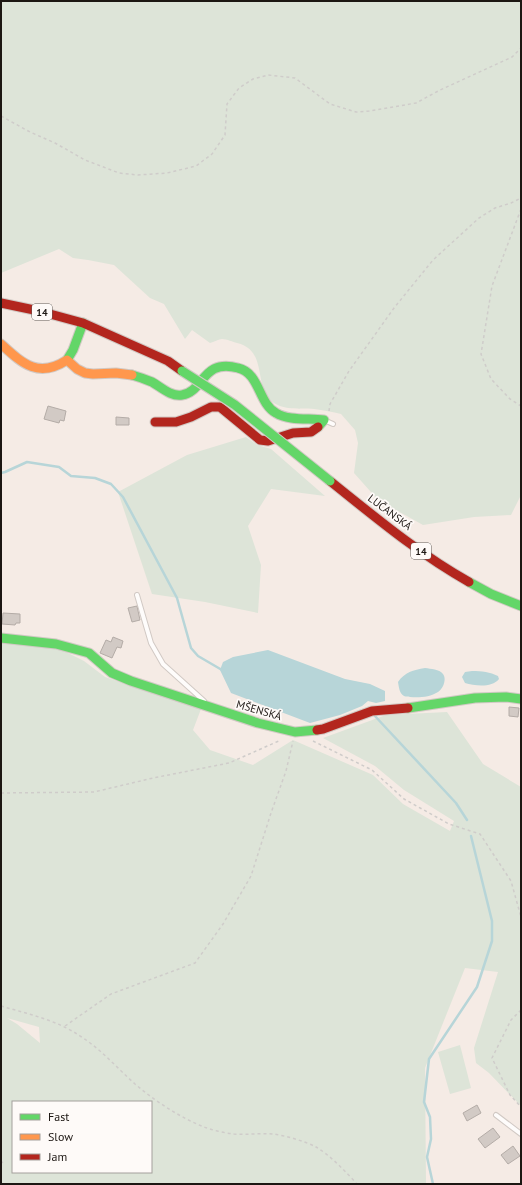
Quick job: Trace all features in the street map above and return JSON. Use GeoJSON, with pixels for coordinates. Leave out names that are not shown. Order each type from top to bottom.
{"type":"FeatureCollection","features":[{"type":"Feature","properties":{"kind":"street","name":"14"},"geometry":{"type":"LineString","coordinates":[[1,302],[83,323]]}},
{"type":"Feature","properties":{"kind":"street"},"geometry":{"type":"LineString","coordinates":[[1,344],[25,365],[45,369],[54,367],[63,363],[73,350],[83,323]]}},
{"type":"Feature","properties":{"kind":"street","name":"LUČANSKÁ"},"geometry":{"type":"LineString","coordinates":[[83,323],[168,361],[235,405],[384,524],[433,560],[488,592],[521,606]]}},
{"type":"Feature","properties":{"kind":"street"},"geometry":{"type":"LineString","coordinates":[[66,360],[80,371],[87,374],[115,373],[131,375],[154,383],[174,394],[181,395],[187,394],[192,390],[208,372],[214,368],[229,366],[240,368],[254,380],[263,401],[275,413],[285,416],[324,420]]}},
{"type":"Feature","properties":{"kind":"street"},"geometry":{"type":"LineString","coordinates":[[155,422],[176,422],[191,417],[211,407],[220,407],[257,438],[268,441],[293,432],[314,431],[324,420]]}},
{"type":"Feature","properties":{"kind":"street","name":"MŠENSKÁ"},"geometry":{"type":"LineString","coordinates":[[1,638],[56,644],[89,653],[112,673],[130,681],[258,723],[295,732],[323,729],[372,711],[411,708],[475,698],[506,697],[521,699]]}},
{"type":"Feature","properties":{"kind":"lane"},"geometry":{"type":"LineString","coordinates":[[324,420],[333,424]]}},
{"type":"Feature","properties":{"kind":"lane"},"geometry":{"type":"LineString","coordinates":[[137,595],[151,643],[163,664],[210,708]]}},
{"type":"Feature","properties":{"kind":"lane"},"geometry":{"type":"LineString","coordinates":[[496,1115],[521,1134]]}},
{"type":"Feature","properties":{"kind":"path"},"geometry":{"type":"LineString","coordinates":[[1,116],[85,160],[119,173],[138,175],[167,173],[196,166],[212,154],[224,135],[227,104],[239,88],[253,79],[268,75],[295,78],[330,104],[356,112],[369,111],[416,103],[440,90],[512,57],[521,48]]}},
{"type":"Feature","properties":{"kind":"path"},"geometry":{"type":"LineString","coordinates":[[324,420],[330,404],[349,371],[394,308],[433,260],[478,218],[495,208],[521,198]]}},
{"type":"Feature","properties":{"kind":"path"},"geometry":{"type":"LineString","coordinates":[[521,209],[492,286],[481,354],[491,379],[510,399],[521,406]]}},
{"type":"Feature","properties":{"kind":"path"},"geometry":{"type":"LineString","coordinates":[[1,793],[94,792],[153,778],[229,763],[269,746],[295,732]]}},
{"type":"Feature","properties":{"kind":"path"},"geometry":{"type":"LineString","coordinates":[[64,1027],[111,994],[195,963],[223,924],[251,876],[286,771],[295,732]]}},
{"type":"Feature","properties":{"kind":"path"},"geometry":{"type":"LineString","coordinates":[[308,738],[372,770],[404,799],[449,824],[480,834],[511,881],[521,917]]}},
{"type":"Feature","properties":{"kind":"path"},"geometry":{"type":"LineString","coordinates":[[1,1006],[45,1019],[80,1035],[165,1107],[190,1120],[206,1128],[232,1134],[273,1134],[302,1142],[317,1148],[334,1160],[357,1184]]}},
{"type":"Feature","properties":{"kind":"path"},"geometry":{"type":"LineString","coordinates":[[521,1010],[511,1020],[492,1058],[510,1095],[521,1107]]}},
{"type":"Feature","properties":{"kind":"shaded area"},"geometry":{"type":"Polygon","coordinates":[[[1,1],[521,1],[521,495],[511,515],[474,517],[423,525],[378,500],[354,473],[358,443],[355,430],[341,414],[314,409],[297,409],[275,404],[265,393],[259,368],[253,352],[246,347],[224,339],[219,339],[210,343],[192,330],[185,339],[164,304],[150,298],[114,265],[73,258],[59,249],[1,273],[1,1]]]}},
{"type":"Feature","properties":{"kind":"shaded area"},"geometry":{"type":"Polygon","coordinates":[[[246,437],[257,445],[271,449],[325,496],[271,489],[248,526],[261,565],[258,613],[205,602],[152,594],[118,492],[187,455],[246,437]]]}},
{"type":"Feature","properties":{"kind":"shaded area"},"geometry":{"type":"Polygon","coordinates":[[[1,642],[26,643],[64,651],[84,661],[105,677],[201,709],[193,730],[210,750],[253,765],[293,740],[373,775],[403,804],[450,831],[454,821],[404,790],[375,766],[323,738],[386,715],[447,712],[483,764],[521,787],[521,1106],[489,1073],[476,1063],[474,1048],[498,972],[465,968],[425,1068],[426,1184],[1,1184],[1,642]],[[7,1018],[17,1024],[40,1043],[39,1027],[7,1018]]]}},
{"type":"Feature","properties":{"kind":"shaded area"},"geometry":{"type":"Polygon","coordinates":[[[460,1045],[471,1088],[450,1094],[438,1052],[460,1045]]]}},
{"type":"Feature","properties":{"kind":"water"},"geometry":{"type":"Polygon","coordinates":[[[268,650],[345,679],[370,684],[385,691],[385,701],[376,703],[368,701],[362,706],[340,715],[310,723],[231,693],[220,670],[223,662],[233,657],[268,650]]]}},
{"type":"Feature","properties":{"kind":"water"},"geometry":{"type":"Polygon","coordinates":[[[425,668],[437,670],[443,674],[444,681],[440,691],[432,695],[421,697],[402,695],[398,682],[403,676],[410,672],[425,668]]]}},
{"type":"Feature","properties":{"kind":"water"},"geometry":{"type":"Polygon","coordinates":[[[472,671],[492,674],[498,676],[499,679],[488,685],[474,685],[465,683],[462,677],[465,672],[472,671]]]}},
{"type":"Feature","properties":{"kind":"building"},"geometry":{"type":"Polygon","coordinates":[[[48,406],[66,411],[64,421],[60,420],[59,423],[44,419],[48,406]]]}},
{"type":"Feature","properties":{"kind":"building"},"geometry":{"type":"Polygon","coordinates":[[[116,417],[129,418],[129,425],[116,425],[116,417]]]}},
{"type":"Feature","properties":{"kind":"building"},"geometry":{"type":"Polygon","coordinates":[[[137,606],[140,620],[132,622],[128,608],[137,606]]]}},
{"type":"Feature","properties":{"kind":"building"},"geometry":{"type":"Polygon","coordinates":[[[3,613],[20,614],[20,623],[16,623],[15,625],[2,624],[3,613]]]}},
{"type":"Feature","properties":{"kind":"building"},"geometry":{"type":"Polygon","coordinates":[[[113,637],[123,641],[121,648],[117,647],[112,658],[100,653],[106,640],[111,642],[113,637]]]}},
{"type":"Feature","properties":{"kind":"building"},"geometry":{"type":"Polygon","coordinates":[[[509,707],[519,708],[518,717],[509,716],[509,707]]]}},
{"type":"Feature","properties":{"kind":"building"},"geometry":{"type":"Polygon","coordinates":[[[477,1105],[481,1113],[467,1121],[463,1113],[477,1105]]]}},
{"type":"Feature","properties":{"kind":"building"},"geometry":{"type":"Polygon","coordinates":[[[493,1128],[500,1137],[485,1148],[478,1139],[493,1128]]]}},
{"type":"Feature","properties":{"kind":"building"},"geometry":{"type":"Polygon","coordinates":[[[513,1146],[520,1156],[508,1164],[501,1155],[513,1146]]]}},
{"type":"Feature","properties":{"kind":"waterway"},"geometry":{"type":"LineString","coordinates":[[1,473],[27,462],[59,467],[71,476],[95,478],[111,484],[123,497],[177,598],[191,648],[198,656],[222,670]]}},
{"type":"Feature","properties":{"kind":"waterway"},"geometry":{"type":"LineString","coordinates":[[374,715],[456,803],[467,820]]}},
{"type":"Feature","properties":{"kind":"waterway"},"geometry":{"type":"LineString","coordinates":[[433,1184],[427,1157],[431,1139],[430,1117],[424,1102],[429,1059],[477,987],[492,941],[492,921],[471,836]]}},
{"type":"Feature","properties":{"kind":"traffic: fast"},"geometry":{"type":"LineString","coordinates":[[67,360],[73,350],[83,323]]}},
{"type":"Feature","properties":{"kind":"traffic: fast"},"geometry":{"type":"LineString","coordinates":[[132,375],[152,382],[174,395],[182,395],[189,393],[195,388],[210,371],[226,366],[238,368],[251,376],[270,408],[276,413],[281,416],[293,418],[324,420],[318,427]]}},
{"type":"Feature","properties":{"kind":"traffic: fast"},"geometry":{"type":"LineString","coordinates":[[182,371],[235,405],[330,481]]}},
{"type":"Feature","properties":{"kind":"traffic: fast"},"geometry":{"type":"LineString","coordinates":[[469,582],[491,594],[521,606]]}},
{"type":"Feature","properties":{"kind":"traffic: fast"},"geometry":{"type":"LineString","coordinates":[[1,638],[56,644],[89,653],[112,673],[131,681],[258,723],[295,732],[317,730]]}},
{"type":"Feature","properties":{"kind":"traffic: fast"},"geometry":{"type":"LineString","coordinates":[[408,708],[475,698],[506,697],[521,699]]}},
{"type":"Feature","properties":{"kind":"traffic: slow"},"geometry":{"type":"LineString","coordinates":[[1,344],[23,362],[39,368],[57,366],[67,360],[77,369],[85,373],[116,373],[132,375]]}},
{"type":"Feature","properties":{"kind":"traffic: jam"},"geometry":{"type":"LineString","coordinates":[[1,303],[39,311],[83,323],[168,361],[182,371]]}},
{"type":"Feature","properties":{"kind":"traffic: jam"},"geometry":{"type":"LineString","coordinates":[[155,422],[176,422],[191,417],[211,407],[220,407],[260,440],[268,441],[293,433],[311,432],[318,427]]}},
{"type":"Feature","properties":{"kind":"traffic: jam"},"geometry":{"type":"LineString","coordinates":[[330,481],[415,547],[469,582]]}},
{"type":"Feature","properties":{"kind":"traffic: jam"},"geometry":{"type":"LineString","coordinates":[[317,730],[372,711],[408,708]]}}]}
